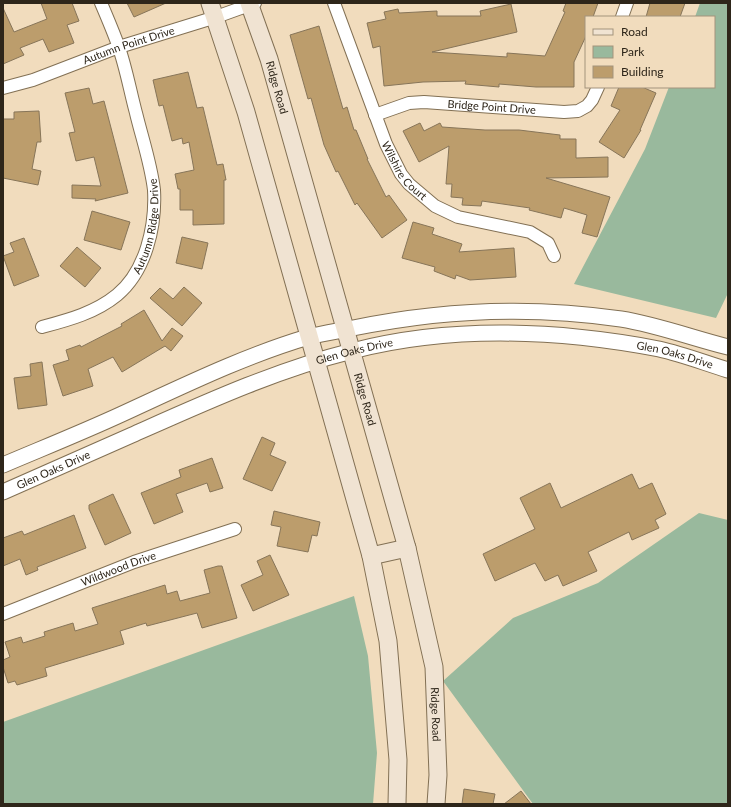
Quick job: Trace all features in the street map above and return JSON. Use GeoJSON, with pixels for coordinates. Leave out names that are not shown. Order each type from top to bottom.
{"type":"FeatureCollection","features":[{"type":"Feature","properties":{"kind":"main road","name":"Ridge Road"},"geometry":{"type":"LineString","coordinates":[[251,4],[269,59],[347,329],[407,548],[434,668],[438,775],[436,804]]}},
{"type":"Feature","properties":{"kind":"main road"},"geometry":{"type":"LineString","coordinates":[[213,10],[246,112],[371,556],[388,641],[398,760],[397,804]]}},
{"type":"Feature","properties":{"kind":"main road"},"geometry":{"type":"LineString","coordinates":[[371,556],[407,548]]}},
{"type":"Feature","properties":{"kind":"street","name":"Autumn Ridge Drive"},"geometry":{"type":"LineString","coordinates":[[42,327],[94,310],[117,295],[130,282],[148,245],[154,208],[154,189],[119,47],[102,3]]}},
{"type":"Feature","properties":{"kind":"street","name":"Wilshire Court"},"geometry":{"type":"LineString","coordinates":[[334,3],[374,115],[401,174],[424,198],[435,206],[458,217],[530,232],[548,243],[554,256]]}},
{"type":"Feature","properties":{"kind":"street"},"geometry":{"type":"LineString","coordinates":[[622,16],[627,3]]}},
{"type":"Feature","properties":{"kind":"street","name":"Autumn Point Drive"},"geometry":{"type":"LineString","coordinates":[[3,88],[33,80],[213,10],[251,4]]}},
{"type":"Feature","properties":{"kind":"street","name":"Bridge Point Drive"},"geometry":{"type":"LineString","coordinates":[[374,115],[409,103],[424,102],[547,111],[578,111],[587,106],[592,100],[598,88]]}},
{"type":"Feature","properties":{"kind":"street","name":"Glen Oaks Drive"},"geometry":{"type":"LineString","coordinates":[[3,465],[205,376],[276,348],[310,337],[347,329],[423,317],[526,311],[622,320],[662,327],[681,335],[728,347]]}},
{"type":"Feature","properties":{"kind":"street","name":"Glen Oaks Drive"},"geometry":{"type":"LineString","coordinates":[[3,492],[232,390],[316,361],[352,351],[402,341],[451,335],[533,334],[592,338],[661,349],[728,370]]}},
{"type":"Feature","properties":{"kind":"street"},"geometry":{"type":"LineString","coordinates":[[676,354],[681,335]]}},
{"type":"Feature","properties":{"kind":"street","name":"Wildwood Drive"},"geometry":{"type":"LineString","coordinates":[[3,614],[134,562],[235,529]]}},
{"type":"Feature","properties":{"kind":"green space"},"geometry":{"type":"Polygon","coordinates":[[[700,3],[728,3],[728,293],[716,318],[574,284],[645,149],[669,88],[715,88],[715,16],[695,16],[700,3]]]}},
{"type":"Feature","properties":{"kind":"green space"},"geometry":{"type":"Polygon","coordinates":[[[699,513],[728,520],[728,804],[533,804],[443,681],[513,618],[598,583],[699,513]]]}},
{"type":"Feature","properties":{"kind":"green space"},"geometry":{"type":"Polygon","coordinates":[[[354,596],[368,656],[377,753],[373,804],[3,804],[3,722],[354,596]]]}},
{"type":"Feature","properties":{"kind":"building"},"geometry":{"type":"Polygon","coordinates":[[[41,3],[72,3],[79,21],[67,25],[74,43],[49,52],[43,39],[20,48],[24,55],[3,64],[3,8],[14,32],[47,19],[41,3]]]}},
{"type":"Feature","properties":{"kind":"building"},"geometry":{"type":"Polygon","coordinates":[[[127,3],[166,3],[134,17],[127,3]]]}},
{"type":"Feature","properties":{"kind":"building"},"geometry":{"type":"Polygon","coordinates":[[[566,3],[598,3],[593,16],[585,16],[585,38],[574,62],[574,87],[536,87],[499,84],[499,87],[465,84],[466,81],[423,82],[384,86],[380,46],[373,48],[367,23],[386,19],[384,12],[398,9],[399,13],[437,11],[437,16],[481,16],[480,11],[511,4],[517,32],[432,52],[507,57],[507,53],[545,56],[565,12],[563,11],[566,3]]]}},
{"type":"Feature","properties":{"kind":"building"},"geometry":{"type":"Polygon","coordinates":[[[650,3],[685,3],[680,16],[646,16],[650,3]]]}},
{"type":"Feature","properties":{"kind":"building"},"geometry":{"type":"Polygon","coordinates":[[[319,26],[343,109],[347,107],[354,130],[356,130],[367,159],[386,197],[389,195],[407,220],[382,238],[357,203],[355,205],[338,171],[336,172],[324,145],[311,98],[308,99],[290,35],[319,26]]]}},
{"type":"Feature","properties":{"kind":"building"},"geometry":{"type":"Polygon","coordinates":[[[188,72],[197,108],[203,107],[217,165],[223,164],[226,180],[224,180],[224,224],[193,225],[193,210],[180,210],[180,189],[178,189],[175,174],[194,170],[189,142],[183,144],[182,138],[172,141],[163,105],[159,106],[153,80],[188,72]]]}},
{"type":"Feature","properties":{"kind":"building"},"geometry":{"type":"Polygon","coordinates":[[[89,88],[93,104],[104,101],[128,193],[95,201],[96,199],[72,198],[72,185],[101,186],[94,157],[76,161],[69,133],[75,132],[65,93],[89,88]]]}},
{"type":"Feature","properties":{"kind":"building"},"geometry":{"type":"Polygon","coordinates":[[[619,88],[644,88],[656,93],[641,130],[624,158],[599,142],[620,110],[611,106],[619,88]]]}},
{"type":"Feature","properties":{"kind":"building"},"geometry":{"type":"Polygon","coordinates":[[[39,111],[41,142],[37,142],[32,169],[41,171],[38,185],[3,178],[3,119],[14,119],[14,112],[39,111]]]}},
{"type":"Feature","properties":{"kind":"building"},"geometry":{"type":"Polygon","coordinates":[[[420,123],[424,131],[440,123],[442,127],[485,130],[519,130],[560,135],[560,139],[576,139],[576,158],[608,157],[608,177],[546,178],[610,197],[597,237],[582,233],[587,215],[564,208],[561,218],[529,210],[530,208],[482,201],[481,206],[462,205],[463,198],[451,197],[452,184],[446,184],[449,146],[419,162],[403,131],[420,123]]]}},
{"type":"Feature","properties":{"kind":"building"},"geometry":{"type":"Polygon","coordinates":[[[92,211],[130,222],[121,250],[84,240],[92,211]]]}},
{"type":"Feature","properties":{"kind":"building"},"geometry":{"type":"Polygon","coordinates":[[[413,222],[434,228],[432,234],[462,244],[459,252],[514,248],[516,277],[470,280],[456,275],[455,279],[434,271],[435,267],[402,258],[413,222]]]}},
{"type":"Feature","properties":{"kind":"building"},"geometry":{"type":"Polygon","coordinates":[[[182,237],[208,243],[202,269],[176,263],[182,237]]]}},
{"type":"Feature","properties":{"kind":"building"},"geometry":{"type":"Polygon","coordinates":[[[24,238],[39,276],[14,286],[3,256],[14,252],[10,243],[24,238]]]}},
{"type":"Feature","properties":{"kind":"building"},"geometry":{"type":"Polygon","coordinates":[[[77,247],[101,268],[85,287],[60,266],[77,247]]]}},
{"type":"Feature","properties":{"kind":"building"},"geometry":{"type":"Polygon","coordinates":[[[184,287],[202,303],[182,326],[150,298],[160,288],[173,299],[184,287]]]}},
{"type":"Feature","properties":{"kind":"building"},"geometry":{"type":"Polygon","coordinates":[[[144,310],[162,341],[172,328],[183,336],[171,351],[165,346],[122,372],[113,357],[88,369],[93,386],[63,396],[53,365],[69,360],[66,350],[80,345],[81,347],[122,326],[121,324],[144,310]]]}},
{"type":"Feature","properties":{"kind":"building"},"geometry":{"type":"Polygon","coordinates":[[[42,362],[47,405],[18,409],[14,378],[31,376],[30,364],[42,362]]]}},
{"type":"Feature","properties":{"kind":"building"},"geometry":{"type":"Polygon","coordinates":[[[262,437],[275,443],[270,455],[286,462],[272,491],[243,479],[262,437]]]}},
{"type":"Feature","properties":{"kind":"building"},"geometry":{"type":"Polygon","coordinates":[[[212,458],[223,488],[210,492],[207,483],[176,494],[183,512],[154,524],[141,493],[181,477],[179,470],[212,458]]]}},
{"type":"Feature","properties":{"kind":"building"},"geometry":{"type":"Polygon","coordinates":[[[632,474],[639,489],[652,483],[666,514],[655,520],[659,528],[632,540],[629,532],[588,552],[597,571],[563,586],[558,575],[545,581],[535,563],[495,581],[483,554],[535,529],[520,498],[550,483],[561,508],[632,474]]]}},
{"type":"Feature","properties":{"kind":"building"},"geometry":{"type":"Polygon","coordinates":[[[113,494],[131,533],[105,545],[89,509],[89,505],[113,494]]]}},
{"type":"Feature","properties":{"kind":"building"},"geometry":{"type":"Polygon","coordinates":[[[274,511],[320,522],[317,536],[312,535],[308,552],[277,546],[281,527],[271,525],[274,511]]]}},
{"type":"Feature","properties":{"kind":"building"},"geometry":{"type":"Polygon","coordinates":[[[74,515],[86,548],[37,567],[38,570],[26,575],[20,559],[3,566],[3,538],[22,531],[24,535],[74,515]]]}},
{"type":"Feature","properties":{"kind":"building"},"geometry":{"type":"Polygon","coordinates":[[[270,555],[289,595],[253,611],[241,585],[263,575],[257,561],[270,555]]]}},
{"type":"Feature","properties":{"kind":"building"},"geometry":{"type":"Polygon","coordinates":[[[222,566],[237,618],[202,628],[197,613],[147,626],[146,623],[120,631],[124,644],[45,668],[47,676],[17,685],[15,681],[8,683],[3,667],[3,660],[10,657],[5,642],[21,637],[23,643],[45,636],[44,632],[73,623],[75,631],[98,624],[92,608],[165,585],[167,594],[177,591],[180,601],[210,593],[204,570],[222,566]]]}},
{"type":"Feature","properties":{"kind":"building"},"geometry":{"type":"Polygon","coordinates":[[[464,789],[495,794],[493,804],[462,804],[464,789]]]}},
{"type":"Feature","properties":{"kind":"building"},"geometry":{"type":"Polygon","coordinates":[[[521,791],[531,804],[504,804],[521,791]]]}}]}
